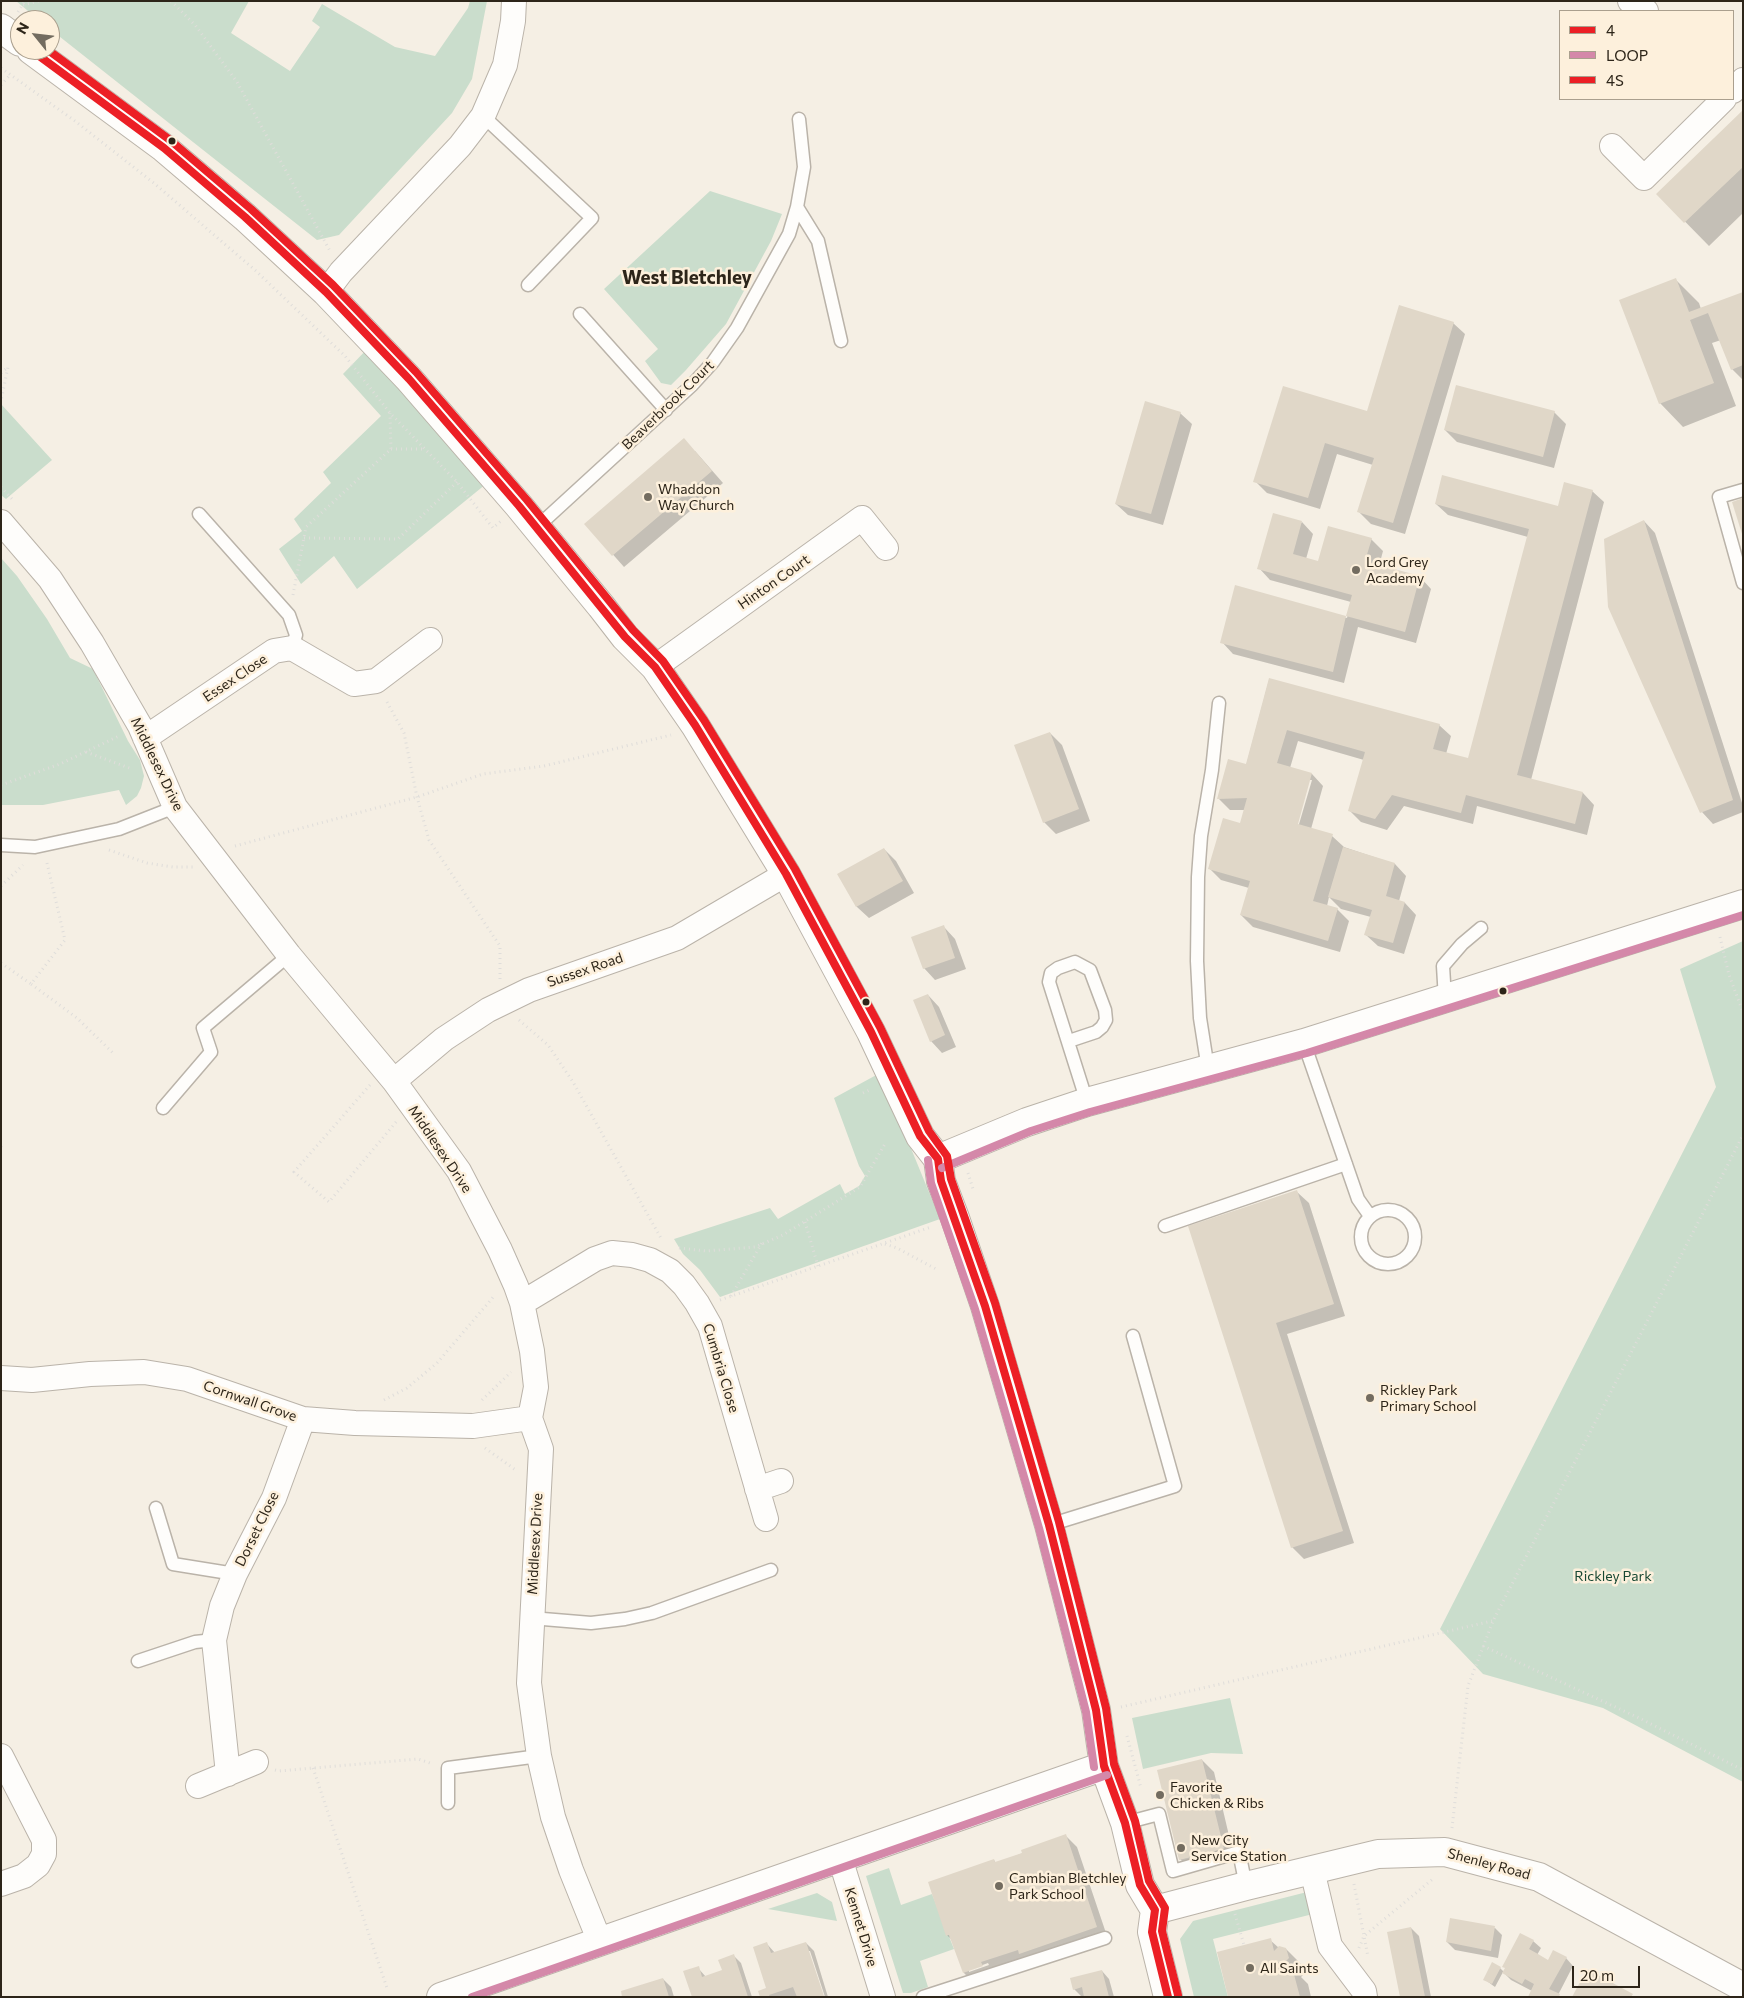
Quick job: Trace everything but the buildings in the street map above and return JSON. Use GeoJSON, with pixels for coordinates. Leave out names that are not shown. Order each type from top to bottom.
{"type":"FeatureCollection","features":[{"type":"Feature","properties":{"kind":"street"},"geometry":{"type":"LineString","coordinates":[[334,282],[460,146],[483,116],[505,65],[513,22],[514,1]]}},
{"type":"Feature","properties":{"kind":"street"},"geometry":{"type":"LineString","coordinates":[[1630,1],[1644,10]]}},
{"type":"Feature","properties":{"kind":"street"},"geometry":{"type":"LineString","coordinates":[[45,60],[164,148],[245,217],[334,282],[409,379],[519,506],[625,637],[655,667],[695,725],[786,874],[871,1032],[920,1136],[938,1159],[941,1181],[985,1306],[1049,1525],[1096,1710],[1104,1766],[1125,1823],[1140,1885],[1156,1910],[1152,1932],[1168,1997]]}},
{"type":"Feature","properties":{"kind":"street"},"geometry":{"type":"LineString","coordinates":[[1734,89],[1743,80]]}},
{"type":"Feature","properties":{"kind":"street"},"geometry":{"type":"LineString","coordinates":[[1612,146],[1644,178],[1723,100]]}},
{"type":"Feature","properties":{"kind":"street","name":"Hinton Court"},"geometry":{"type":"LineString","coordinates":[[655,667],[862,518],[886,548]]}},
{"type":"Feature","properties":{"kind":"street","name":"Middlesex Drive"},"geometry":{"type":"LineString","coordinates":[[1,522],[50,579],[92,643],[132,736],[175,807],[201,856],[289,956],[385,1085],[458,1171],[500,1250],[511,1302],[532,1351],[536,1387],[530,1418],[541,1449],[529,1683],[539,1756],[553,1817],[571,1870],[600,1942]]}},
{"type":"Feature","properties":{"kind":"street"},"geometry":{"type":"LineString","coordinates":[[292,648],[354,684],[376,681],[430,640]]}},
{"type":"Feature","properties":{"kind":"street","name":"Essex Close"},"geometry":{"type":"LineString","coordinates":[[132,736],[274,651],[292,648]]}},
{"type":"Feature","properties":{"kind":"street","name":"Sussex Road"},"geometry":{"type":"LineString","coordinates":[[385,1085],[444,1039],[488,1010],[529,990],[677,938],[786,874]]}},
{"type":"Feature","properties":{"kind":"street"},"geometry":{"type":"LineString","coordinates":[[938,1159],[1027,1122],[1087,1102],[1304,1043],[1445,1000],[1743,904]]}},
{"type":"Feature","properties":{"kind":"street","name":"Cumbria Close"},"geometry":{"type":"LineString","coordinates":[[511,1302],[596,1259],[612,1254],[632,1254],[650,1260],[670,1271],[684,1285],[700,1307],[710,1326],[766,1519]]}},
{"type":"Feature","properties":{"kind":"street","name":"Cornwall Grove"},"geometry":{"type":"LineString","coordinates":[[1,1378],[32,1380],[90,1374],[144,1372],[188,1379],[304,1419],[355,1423],[473,1426],[530,1418]]}},
{"type":"Feature","properties":{"kind":"street","name":"Dorset Close"},"geometry":{"type":"LineString","coordinates":[[228,1774],[214,1640],[222,1606],[235,1574],[274,1498],[304,1419]]}},
{"type":"Feature","properties":{"kind":"street"},"geometry":{"type":"LineString","coordinates":[[757,1489],[781,1481]]}},
{"type":"Feature","properties":{"kind":"street"},"geometry":{"type":"LineString","coordinates":[[1,1756],[44,1840],[44,1854],[38,1865],[24,1876],[1,1884]]}},
{"type":"Feature","properties":{"kind":"street"},"geometry":{"type":"LineString","coordinates":[[198,1786],[256,1762]]}},
{"type":"Feature","properties":{"kind":"street"},"geometry":{"type":"LineString","coordinates":[[441,1997],[1104,1766]]}},
{"type":"Feature","properties":{"kind":"street","name":"Shenley Road"},"geometry":{"type":"LineString","coordinates":[[1156,1910],[1240,1897],[1312,1870],[1378,1854],[1445,1852],[1539,1877],[1743,1987]]}},
{"type":"Feature","properties":{"kind":"street","name":"Kennet Drive"},"geometry":{"type":"LineString","coordinates":[[840,1858],[882,1997]]}},
{"type":"Feature","properties":{"kind":"street"},"geometry":{"type":"LineString","coordinates":[[1312,1870],[1330,1946],[1359,1967],[1365,1997]]}},
{"type":"Feature","properties":{"kind":"lane"},"geometry":{"type":"LineString","coordinates":[[483,116],[592,218],[528,285]]}},
{"type":"Feature","properties":{"kind":"lane","name":"Beaverbrook Court"},"geometry":{"type":"LineString","coordinates":[[536,528],[692,385],[713,362],[737,328],[789,234],[798,207],[804,167],[800,119]]}},
{"type":"Feature","properties":{"kind":"lane"},"geometry":{"type":"LineString","coordinates":[[798,207],[818,241],[842,341]]}},
{"type":"Feature","properties":{"kind":"lane"},"geometry":{"type":"LineString","coordinates":[[580,314],[666,410]]}},
{"type":"Feature","properties":{"kind":"lane"},"geometry":{"type":"LineString","coordinates":[[1743,490],[1719,497],[1743,583]]}},
{"type":"Feature","properties":{"kind":"lane"},"geometry":{"type":"LineString","coordinates":[[198,514],[289,615],[296,635],[292,648]]}},
{"type":"Feature","properties":{"kind":"lane"},"geometry":{"type":"LineString","coordinates":[[1208,1069],[1200,1018],[1197,961],[1198,877],[1201,836],[1213,760],[1219,703]]}},
{"type":"Feature","properties":{"kind":"lane"},"geometry":{"type":"LineString","coordinates":[[1,845],[34,847],[119,829],[175,807]]}},
{"type":"Feature","properties":{"kind":"lane"},"geometry":{"type":"LineString","coordinates":[[1445,1000],[1443,966],[1462,944],[1481,928]]}},
{"type":"Feature","properties":{"kind":"lane"},"geometry":{"type":"LineString","coordinates":[[163,1108],[211,1052],[203,1028],[289,956]]}},
{"type":"Feature","properties":{"kind":"lane"},"geometry":{"type":"LineString","coordinates":[[1069,1041],[1096,1032],[1102,1028],[1106,1020],[1105,1010],[1090,970],[1075,962],[1058,968],[1051,974],[1049,982],[1087,1102]]}},
{"type":"Feature","properties":{"kind":"lane"},"geometry":{"type":"LineString","coordinates":[[1304,1043],[1358,1199],[1370,1216]]}},
{"type":"Feature","properties":{"kind":"lane"},"geometry":{"type":"LineString","coordinates":[[1165,1226],[1346,1164]]}},
{"type":"Feature","properties":{"kind":"lane"},"geometry":{"type":"LineString","coordinates":[[1383,1210],[1397,1211],[1409,1218],[1415,1231],[1415,1246],[1407,1258],[1394,1264],[1380,1264],[1368,1256],[1361,1243],[1362,1229],[1370,1216],[1383,1210]]}},
{"type":"Feature","properties":{"kind":"lane"},"geometry":{"type":"LineString","coordinates":[[1049,1525],[1175,1486],[1132,1336]]}},
{"type":"Feature","properties":{"kind":"lane"},"geometry":{"type":"LineString","coordinates":[[156,1508],[173,1564],[235,1574]]}},
{"type":"Feature","properties":{"kind":"lane"},"geometry":{"type":"LineString","coordinates":[[531,1618],[591,1623],[625,1619],[652,1613],[771,1570]]}},
{"type":"Feature","properties":{"kind":"lane"},"geometry":{"type":"LineString","coordinates":[[138,1661],[195,1642],[214,1640]]}},
{"type":"Feature","properties":{"kind":"lane"},"geometry":{"type":"LineString","coordinates":[[448,1803],[448,1768],[539,1756]]}},
{"type":"Feature","properties":{"kind":"lane"},"geometry":{"type":"LineString","coordinates":[[1125,1823],[1159,1814],[1173,1870],[1239,1852],[1240,1897]]}},
{"type":"Feature","properties":{"kind":"lane"},"geometry":{"type":"LineString","coordinates":[[923,1997],[1105,1938]]}},
{"type":"Feature","properties":{"kind":"path"},"geometry":{"type":"LineString","coordinates":[[22,5],[39,1]]}},
{"type":"Feature","properties":{"kind":"path"},"geometry":{"type":"LineString","coordinates":[[171,1],[195,25],[237,82],[330,251],[328,259],[334,282]]}},
{"type":"Feature","properties":{"kind":"path"},"geometry":{"type":"LineString","coordinates":[[1,68],[76,121],[155,184],[256,271],[345,356],[390,413],[457,482],[493,528],[519,506]]}},
{"type":"Feature","properties":{"kind":"path"},"geometry":{"type":"LineString","coordinates":[[1,85],[11,74]]}},
{"type":"Feature","properties":{"kind":"path"},"geometry":{"type":"LineString","coordinates":[[1,373],[8,368],[1,400]]}},
{"type":"Feature","properties":{"kind":"path"},"geometry":{"type":"LineString","coordinates":[[390,413],[391,449]]}},
{"type":"Feature","properties":{"kind":"path"},"geometry":{"type":"LineString","coordinates":[[289,615],[306,527],[391,449],[426,449]]}},
{"type":"Feature","properties":{"kind":"path"},"geometry":{"type":"LineString","coordinates":[[304,538],[398,539],[457,482]]}},
{"type":"Feature","properties":{"kind":"path"},"geometry":{"type":"LineString","coordinates":[[78,837],[147,863],[173,867],[197,866],[201,856],[417,797],[483,774],[544,766],[656,740],[695,725]]}},
{"type":"Feature","properties":{"kind":"path"},"geometry":{"type":"LineString","coordinates":[[115,728],[132,736]]}},
{"type":"Feature","properties":{"kind":"path"},"geometry":{"type":"LineString","coordinates":[[1,785],[132,736]]}},
{"type":"Feature","properties":{"kind":"path"},"geometry":{"type":"LineString","coordinates":[[86,752],[135,770],[131,761]]}},
{"type":"Feature","properties":{"kind":"path"},"geometry":{"type":"LineString","coordinates":[[31,984],[65,940],[43,845]]}},
{"type":"Feature","properties":{"kind":"path"},"geometry":{"type":"LineString","coordinates":[[1715,914],[1729,975],[1743,1012]]}},
{"type":"Feature","properties":{"kind":"path"},"geometry":{"type":"LineString","coordinates":[[1,963],[77,1018],[114,1053]]}},
{"type":"Feature","properties":{"kind":"path"},"geometry":{"type":"LineString","coordinates":[[385,1085],[372,1083],[294,1172],[329,1202],[399,1118],[405,1126]]}},
{"type":"Feature","properties":{"kind":"path"},"geometry":{"type":"LineString","coordinates":[[1451,1838],[1468,1686],[1493,1621],[1743,1134]]}},
{"type":"Feature","properties":{"kind":"path"},"geometry":{"type":"LineString","coordinates":[[673,1247],[706,1251],[755,1246],[783,1236],[860,1187],[886,1142]]}},
{"type":"Feature","properties":{"kind":"path"},"geometry":{"type":"LineString","coordinates":[[700,1307],[955,1218]]}},
{"type":"Feature","properties":{"kind":"path"},"geometry":{"type":"LineString","coordinates":[[805,1222],[818,1266]]}},
{"type":"Feature","properties":{"kind":"path"},"geometry":{"type":"LineString","coordinates":[[731,1296],[762,1243]]}},
{"type":"Feature","properties":{"kind":"path"},"geometry":{"type":"LineString","coordinates":[[884,1244],[897,1248],[936,1269]]}},
{"type":"Feature","properties":{"kind":"path"},"geometry":{"type":"LineString","coordinates":[[355,1423],[372,1407],[407,1388],[437,1363],[497,1293],[511,1302]]}},
{"type":"Feature","properties":{"kind":"path"},"geometry":{"type":"LineString","coordinates":[[517,1366],[474,1407],[473,1426],[476,1442],[519,1472]]}},
{"type":"Feature","properties":{"kind":"path"},"geometry":{"type":"LineString","coordinates":[[1119,1707],[1493,1621]]}},
{"type":"Feature","properties":{"kind":"path"},"geometry":{"type":"LineString","coordinates":[[1483,1646],[1637,1717],[1743,1770]]}},
{"type":"Feature","properties":{"kind":"path"},"geometry":{"type":"LineString","coordinates":[[256,1762],[279,1771],[418,1759],[448,1768]]}},
{"type":"Feature","properties":{"kind":"path"},"geometry":{"type":"LineString","coordinates":[[312,1768],[387,1988]]}},
{"type":"Feature","properties":{"kind":"path"},"geometry":{"type":"LineString","coordinates":[[1359,1967],[1364,1936],[1436,1876]]}},
{"type":"Feature","properties":{"kind":"path"},"geometry":{"type":"LineString","coordinates":[[1353,1879],[1364,1936],[1359,1967]]}},
{"type":"Feature","properties":{"kind":"path"},"geometry":{"type":"LineString","coordinates":[[1240,1897],[1244,1945]]}},
{"type":"Feature","properties":{"kind":"green space"},"geometry":{"type":"Polygon","coordinates":[[[16,1],[249,1],[231,33],[290,71],[320,27],[312,21],[322,4],[395,47],[435,56],[468,8],[470,1],[487,1],[472,79],[452,113],[339,235],[317,240],[60,37],[60,10],[27,10],[16,1]]]}},
{"type":"Feature","properties":{"kind":"green space"},"geometry":{"type":"Polygon","coordinates":[[[710,191],[782,214],[771,241],[726,324],[671,385],[661,383],[645,361],[658,349],[604,289],[710,191]]]}},
{"type":"Feature","properties":{"kind":"green space"},"geometry":{"type":"Polygon","coordinates":[[[371,345],[486,484],[357,589],[334,556],[301,584],[279,549],[302,531],[294,519],[331,483],[323,472],[381,416],[343,374],[371,345]]]}},
{"type":"Feature","properties":{"kind":"green space"},"geometry":{"type":"Polygon","coordinates":[[[1,404],[52,460],[6,499],[1,495],[1,404]]]}},
{"type":"Feature","properties":{"kind":"green space"},"geometry":{"type":"Polygon","coordinates":[[[1,558],[17,576],[47,619],[70,658],[93,669],[128,741],[140,760],[144,776],[141,788],[137,796],[126,805],[119,790],[43,805],[1,805],[1,558]]]}},
{"type":"Feature","properties":{"kind":"green space","name":"Rickley Park"},"geometry":{"type":"Polygon","coordinates":[[[1743,941],[1743,1782],[1603,1708],[1483,1674],[1440,1629],[1716,1087],[1680,969],[1743,941]]]}},
{"type":"Feature","properties":{"kind":"green space"},"geometry":{"type":"Polygon","coordinates":[[[880,1073],[940,1219],[720,1297],[700,1270],[683,1254],[674,1239],[770,1208],[778,1219],[840,1184],[845,1194],[859,1186],[865,1176],[859,1166],[834,1098],[880,1073]]]}},
{"type":"Feature","properties":{"kind":"green space"},"geometry":{"type":"Polygon","coordinates":[[[1230,1698],[1243,1754],[1211,1753],[1143,1769],[1132,1718],[1230,1698]]]}},
{"type":"Feature","properties":{"kind":"green space"},"geometry":{"type":"Polygon","coordinates":[[[889,1868],[901,1905],[932,1894],[954,1949],[920,1961],[928,1987],[911,1993],[903,1993],[866,1876],[889,1868]]]}},
{"type":"Feature","properties":{"kind":"green space"},"geometry":{"type":"Polygon","coordinates":[[[1307,1892],[1317,1913],[1213,1939],[1228,1997],[1194,1997],[1180,1939],[1193,1921],[1307,1892]]]}},
{"type":"Feature","properties":{"kind":"green space"},"geometry":{"type":"Polygon","coordinates":[[[817,1893],[832,1902],[837,1921],[768,1909],[817,1893]]]}},
{"type":"Feature","properties":{"kind":"transit line","name":"4S"},"geometry":{"type":"LineString","coordinates":[[60,59],[170,140],[251,209],[333,285],[416,372],[527,500],[633,630],[663,661],[704,720],[795,869],[880,1027],[929,1131],[947,1156],[951,1179],[995,1303],[1059,1522],[1106,1708],[1114,1764],[1135,1821],[1149,1881],[1165,1908],[1162,1931],[1178,1995]]}},
{"type":"Feature","properties":{"kind":"transit line","name":"4"},"geometry":{"type":"LineString","coordinates":[[45,60],[164,148],[245,217],[326,292],[409,379],[519,506],[625,637],[655,667],[695,725],[786,874],[871,1032],[920,1136],[938,1159],[941,1181],[985,1306],[1049,1525],[1096,1710],[1104,1766],[1125,1823],[1140,1885],[1155,1910],[1152,1932],[1168,1997]]}},
{"type":"Feature","properties":{"kind":"transit line","name":"LOOP"},"geometry":{"type":"LineString","coordinates":[[942,1168],[1031,1131],[1090,1112],[1307,1053],[1743,915]]}},
{"type":"Feature","properties":{"kind":"transit line","name":"LOOP"},"geometry":{"type":"LineString","coordinates":[[928,1160],[931,1183],[975,1309],[1039,1528],[1086,1712],[1094,1767]]}},
{"type":"Feature","properties":{"kind":"transit line","name":"LOOP"},"geometry":{"type":"LineString","coordinates":[[472,1997],[1107,1775]]}},
{"type":"Feature","properties":{"kind":"place","name":"Whaddon Way Church"},"geometry":{"type":"Point","coordinates":[648,497]}},
{"type":"Feature","properties":{"kind":"place","name":"Lord Grey Academy"},"geometry":{"type":"Point","coordinates":[1356,570]}},
{"type":"Feature","properties":{"kind":"place","name":"Rickley Park Primary School"},"geometry":{"type":"Point","coordinates":[1370,1398]}},
{"type":"Feature","properties":{"kind":"place","name":"Favorite Chicken & Ribs"},"geometry":{"type":"Point","coordinates":[1160,1795]}},
{"type":"Feature","properties":{"kind":"place","name":"New City Service Station"},"geometry":{"type":"Point","coordinates":[1181,1848]}},
{"type":"Feature","properties":{"kind":"place","name":"Cambian Bletchley Park School"},"geometry":{"type":"Point","coordinates":[999,1886]}},
{"type":"Feature","properties":{"kind":"place","name":"All Saints"},"geometry":{"type":"Point","coordinates":[1250,1968]}},
{"type":"Feature","properties":{"kind":"district","name":"West Bletchley"},"geometry":{"type":"Point","coordinates":[687,278]}}]}
